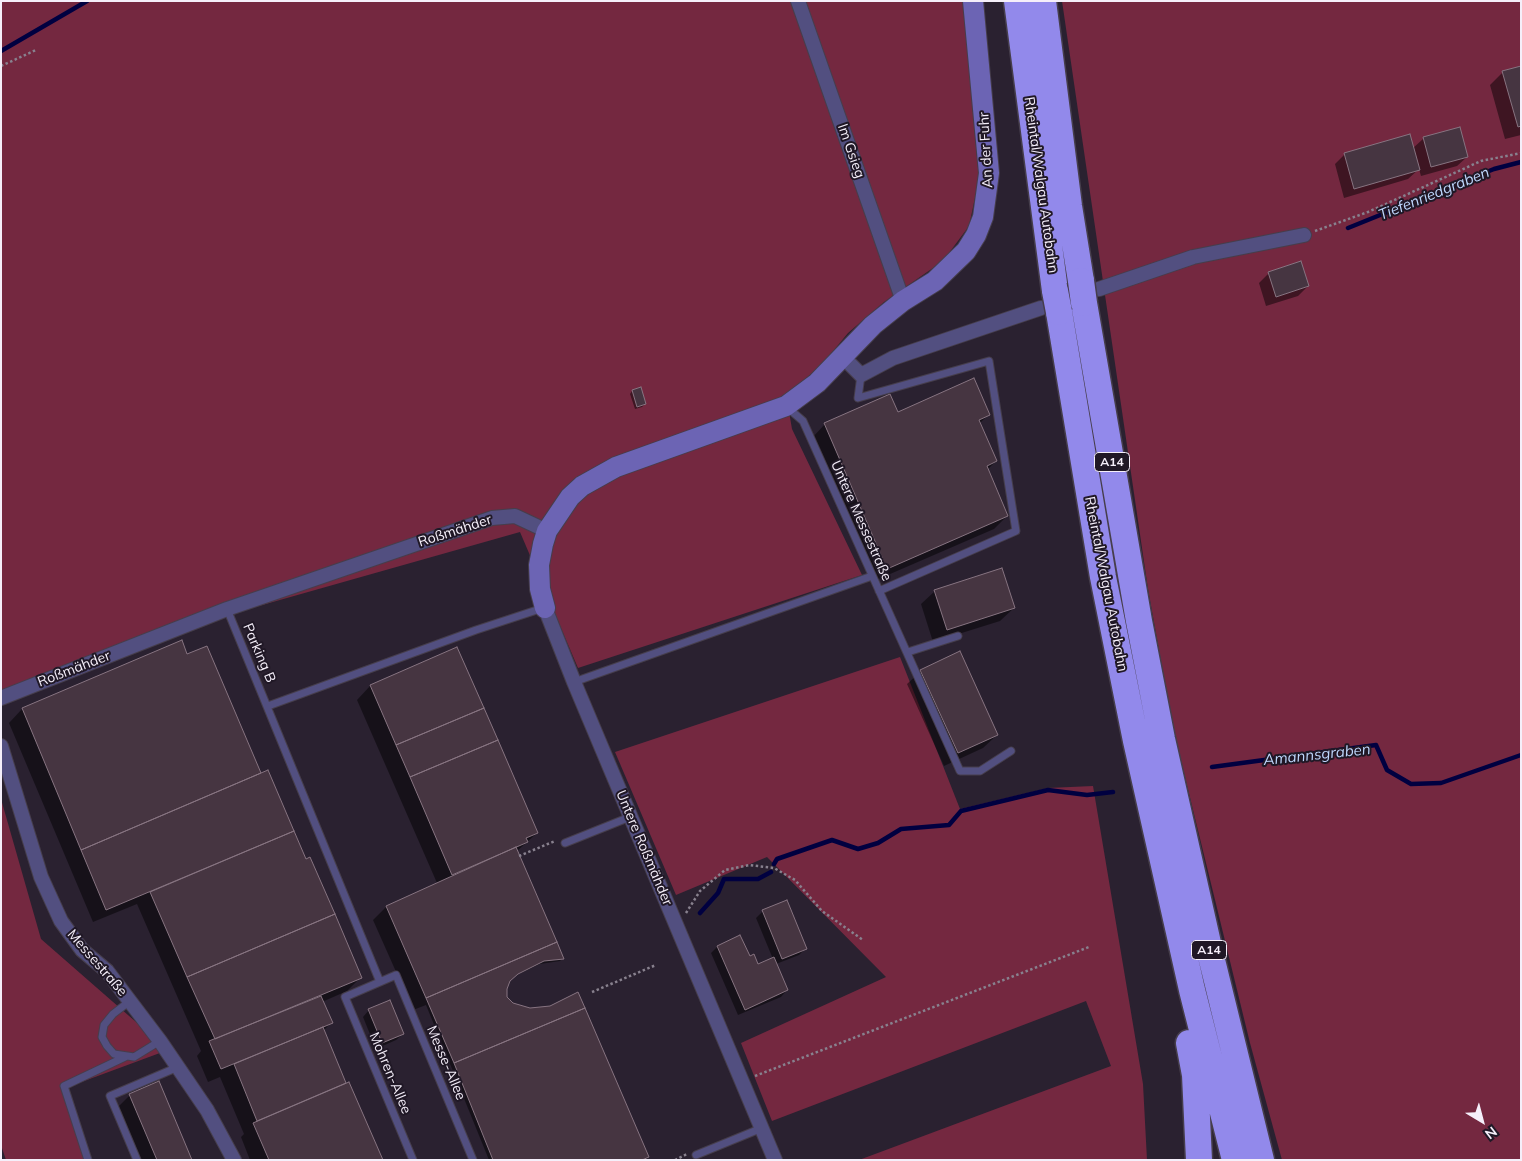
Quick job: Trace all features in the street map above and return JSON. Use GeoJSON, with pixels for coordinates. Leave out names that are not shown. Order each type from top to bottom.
{"type":"FeatureCollection","features":[{"type":"Feature","properties":{"kind":"highway","name":"Rheintal/Walgau Autobahn"},"geometry":{"type":"LineString","coordinates":[[1017,1],[1052,304],[1103,577],[1136,741],[1192,990],[1235,1160]]}},
{"type":"Feature","properties":{"kind":"highway","name":"Rheintal/Walgau Autobahn"},"geometry":{"type":"LineString","coordinates":[[1043,1],[1069,206],[1088,291],[1139,621],[1162,739],[1210,952],[1261,1160]]}},
{"type":"Feature","properties":{"kind":"highway"},"geometry":{"type":"LineString","coordinates":[[1192,990],[1187,1030],[1195,1075],[1199,1160]]}},
{"type":"Feature","properties":{"kind":"main road","name":"An der Fuhr"},"geometry":{"type":"LineString","coordinates":[[843,357],[873,325],[903,301],[935,281],[954,264],[976,235],[983,217],[990,172],[973,1]]}},
{"type":"Feature","properties":{"kind":"main road"},"geometry":{"type":"LineString","coordinates":[[547,531],[570,497],[582,486],[606,472],[786,406],[817,383],[843,357]]}},
{"type":"Feature","properties":{"kind":"main road","name":"Untere Roßmähder"},"geometry":{"type":"LineString","coordinates":[[545,608],[540,590],[539,565],[547,531]]}},
{"type":"Feature","properties":{"kind":"street","name":"Im Gsieg"},"geometry":{"type":"LineString","coordinates":[[798,1],[903,301]]}},
{"type":"Feature","properties":{"kind":"street"},"geometry":{"type":"LineString","coordinates":[[1088,291],[1193,257],[1304,234]]}},
{"type":"Feature","properties":{"kind":"street"},"geometry":{"type":"LineString","coordinates":[[843,357],[860,376],[893,358],[1052,304]]}},
{"type":"Feature","properties":{"kind":"street","name":"Roßmähder"},"geometry":{"type":"LineString","coordinates":[[1,698],[227,609],[492,518],[515,516],[547,531]]}},
{"type":"Feature","properties":{"kind":"street","name":"Untere Roßmähder"},"geometry":{"type":"LineString","coordinates":[[545,608],[630,817],[775,1160]]}},
{"type":"Feature","properties":{"kind":"street","name":"Messestraße"},"geometry":{"type":"LineString","coordinates":[[1,746],[41,877],[61,920],[82,950],[107,971],[160,1041],[207,1110],[234,1160]]}},
{"type":"Feature","properties":{"kind":"lane"},"geometry":{"type":"LineString","coordinates":[[860,376],[858,398],[989,361],[1016,531],[879,591]]}},
{"type":"Feature","properties":{"kind":"lane","name":"Untere Messestraße"},"geometry":{"type":"LineString","coordinates":[[786,406],[803,422],[960,771],[980,771],[1010,752]]}},
{"type":"Feature","properties":{"kind":"lane"},"geometry":{"type":"LineString","coordinates":[[574,682],[872,576]]}},
{"type":"Feature","properties":{"kind":"lane"},"geometry":{"type":"LineString","coordinates":[[268,706],[476,630],[545,608]]}},
{"type":"Feature","properties":{"kind":"lane","name":"Parking B"},"geometry":{"type":"LineString","coordinates":[[227,609],[380,982]]}},
{"type":"Feature","properties":{"kind":"lane"},"geometry":{"type":"LineString","coordinates":[[908,652],[958,636]]}},
{"type":"Feature","properties":{"kind":"lane"},"geometry":{"type":"LineString","coordinates":[[565,843],[630,817]]}},
{"type":"Feature","properties":{"kind":"lane","name":"Messe-Allee"},"geometry":{"type":"LineString","coordinates":[[380,982],[396,975],[473,1160]]}},
{"type":"Feature","properties":{"kind":"lane","name":"Mohren-Allee"},"geometry":{"type":"LineString","coordinates":[[380,982],[345,997],[413,1160]]}},
{"type":"Feature","properties":{"kind":"lane"},"geometry":{"type":"LineString","coordinates":[[130,1000],[113,1014],[104,1025],[102,1037],[107,1046],[114,1054],[134,1057],[160,1041]]}},
{"type":"Feature","properties":{"kind":"lane"},"geometry":{"type":"LineString","coordinates":[[88,1160],[64,1086],[125,1057]]}},
{"type":"Feature","properties":{"kind":"lane"},"geometry":{"type":"LineString","coordinates":[[137,1160],[110,1096],[178,1067]]}},
{"type":"Feature","properties":{"kind":"lane"},"geometry":{"type":"LineString","coordinates":[[696,1155],[762,1128]]}},
{"type":"Feature","properties":{"kind":"path"},"geometry":{"type":"LineString","coordinates":[[1,66],[36,50]]}},
{"type":"Feature","properties":{"kind":"path"},"geometry":{"type":"LineString","coordinates":[[1304,234],[1368,212],[1481,161],[1521,153]]}},
{"type":"Feature","properties":{"kind":"path"},"geometry":{"type":"LineString","coordinates":[[677,928],[700,892],[725,870],[749,864],[774,868],[795,880],[822,911],[863,940]]}},
{"type":"Feature","properties":{"kind":"path"},"geometry":{"type":"LineString","coordinates":[[742,1081],[1089,948]]}},
{"type":"Feature","properties":{"kind":"path"},"geometry":{"type":"LineString","coordinates":[[592,992],[656,965]]}},
{"type":"Feature","properties":{"kind":"shaded area"},"geometry":{"type":"Polygon","coordinates":[[[1,1],[963,1],[979,179],[969,226],[943,261],[884,302],[848,333],[820,367],[786,394],[792,429],[862,575],[578,668],[520,532],[241,611],[1,692],[1,1]]]}},
{"type":"Feature","properties":{"kind":"shaded area"},"geometry":{"type":"Polygon","coordinates":[[[1062,1],[1521,1],[1521,1160],[1282,1160],[1250,1043],[1173,728],[1148,589],[1062,1]]]}},
{"type":"Feature","properties":{"kind":"shaded area"},"geometry":{"type":"Polygon","coordinates":[[[900,657],[960,809],[1048,788],[1093,786],[1143,1084],[1147,1160],[859,1160],[1111,1066],[1086,1001],[772,1121],[741,1043],[886,977],[767,857],[676,895],[615,752],[900,657]]]}},
{"type":"Feature","properties":{"kind":"shaded area"},"geometry":{"type":"Polygon","coordinates":[[[1,799],[41,939],[168,1050],[68,1087],[86,1160],[6,1160],[1,1145],[1,799]]]}},
{"type":"Feature","properties":{"kind":"building"},"geometry":{"type":"Polygon","coordinates":[[[1521,66],[1521,126],[1518,127],[1502,71],[1521,66]]]}},
{"type":"Feature","properties":{"kind":"building"},"geometry":{"type":"Polygon","coordinates":[[[1460,127],[1468,157],[1431,167],[1423,137],[1460,127]]]}},
{"type":"Feature","properties":{"kind":"building"},"geometry":{"type":"Polygon","coordinates":[[[1410,134],[1420,170],[1354,189],[1344,153],[1410,134]]]}},
{"type":"Feature","properties":{"kind":"building"},"geometry":{"type":"Polygon","coordinates":[[[1301,261],[1309,286],[1276,297],[1268,272],[1301,261]]]}},
{"type":"Feature","properties":{"kind":"building"},"geometry":{"type":"Polygon","coordinates":[[[974,378],[990,415],[979,420],[997,461],[987,466],[1008,516],[887,569],[824,423],[890,394],[898,412],[974,378]]]}},
{"type":"Feature","properties":{"kind":"building"},"geometry":{"type":"Polygon","coordinates":[[[641,387],[646,404],[637,407],[632,390],[641,387]]]}},
{"type":"Feature","properties":{"kind":"building"},"geometry":{"type":"Polygon","coordinates":[[[1002,568],[1015,608],[947,630],[934,590],[1002,568]]]}},
{"type":"Feature","properties":{"kind":"building"},"geometry":{"type":"Polygon","coordinates":[[[182,640],[187,654],[207,646],[261,773],[81,850],[22,708],[182,640]]]}},
{"type":"Feature","properties":{"kind":"building"},"geometry":{"type":"Polygon","coordinates":[[[457,647],[484,708],[396,745],[370,685],[457,647]]]}},
{"type":"Feature","properties":{"kind":"building"},"geometry":{"type":"Polygon","coordinates":[[[960,651],[998,735],[958,753],[920,670],[960,651]]]}},
{"type":"Feature","properties":{"kind":"building"},"geometry":{"type":"Polygon","coordinates":[[[484,708],[498,740],[410,777],[396,745],[484,708]]]}},
{"type":"Feature","properties":{"kind":"building"},"geometry":{"type":"Polygon","coordinates":[[[498,740],[538,833],[526,838],[528,842],[452,875],[410,777],[498,740]]]}},
{"type":"Feature","properties":{"kind":"building"},"geometry":{"type":"Polygon","coordinates":[[[268,770],[294,831],[106,910],[81,850],[268,770]]]}},
{"type":"Feature","properties":{"kind":"building"},"geometry":{"type":"Polygon","coordinates":[[[294,831],[306,859],[310,857],[335,914],[187,977],[150,892],[294,831]]]}},
{"type":"Feature","properties":{"kind":"building"},"geometry":{"type":"Polygon","coordinates":[[[516,847],[557,942],[426,998],[386,906],[516,847]]]}},
{"type":"Feature","properties":{"kind":"building"},"geometry":{"type":"Polygon","coordinates":[[[787,900],[807,949],[782,959],[762,910],[787,900]]]}},
{"type":"Feature","properties":{"kind":"building"},"geometry":{"type":"Polygon","coordinates":[[[335,914],[362,978],[215,1039],[187,977],[335,914]]]}},
{"type":"Feature","properties":{"kind":"building"},"geometry":{"type":"Polygon","coordinates":[[[740,935],[750,956],[754,954],[758,964],[774,957],[788,990],[745,1010],[717,946],[740,935]]]}},
{"type":"Feature","properties":{"kind":"building"},"geometry":{"type":"Polygon","coordinates":[[[557,942],[564,959],[544,961],[518,974],[510,981],[507,997],[513,1003],[530,1008],[550,1006],[578,992],[585,1008],[454,1063],[426,998],[557,942]]]}},
{"type":"Feature","properties":{"kind":"building"},"geometry":{"type":"Polygon","coordinates":[[[321,996],[333,1023],[221,1069],[209,1041],[321,996]]]}},
{"type":"Feature","properties":{"kind":"building"},"geometry":{"type":"Polygon","coordinates":[[[390,1000],[404,1034],[382,1043],[368,1009],[390,1000]]]}},
{"type":"Feature","properties":{"kind":"building"},"geometry":{"type":"Polygon","coordinates":[[[585,1008],[649,1157],[642,1160],[493,1160],[454,1063],[585,1008]]]}},
{"type":"Feature","properties":{"kind":"building"},"geometry":{"type":"Polygon","coordinates":[[[323,1027],[346,1083],[257,1121],[234,1064],[323,1027]]]}},
{"type":"Feature","properties":{"kind":"building"},"geometry":{"type":"Polygon","coordinates":[[[159,1081],[192,1160],[157,1160],[129,1094],[159,1081]]]}},
{"type":"Feature","properties":{"kind":"building"},"geometry":{"type":"Polygon","coordinates":[[[349,1082],[383,1160],[269,1160],[253,1123],[349,1082]]]}},
{"type":"Feature","properties":{"kind":"waterway"},"geometry":{"type":"LineString","coordinates":[[1,51],[87,1]]}},
{"type":"Feature","properties":{"kind":"waterway","name":"Tiefenriedgraben"},"geometry":{"type":"LineString","coordinates":[[1348,228],[1494,169],[1521,162]]}},
{"type":"Feature","properties":{"kind":"waterway","name":"Amannsgraben"},"geometry":{"type":"LineString","coordinates":[[1212,767],[1376,745],[1387,770],[1411,784],[1441,783],[1521,755]]}},
{"type":"Feature","properties":{"kind":"waterway"},"geometry":{"type":"LineString","coordinates":[[774,864],[777,859],[832,840],[858,849],[878,843],[901,829],[949,825],[961,811],[1048,790],[1087,795],[1113,792]]}},
{"type":"Feature","properties":{"kind":"waterway"},"geometry":{"type":"LineString","coordinates":[[700,913],[718,893],[724,879],[758,879],[771,872]]}}]}
